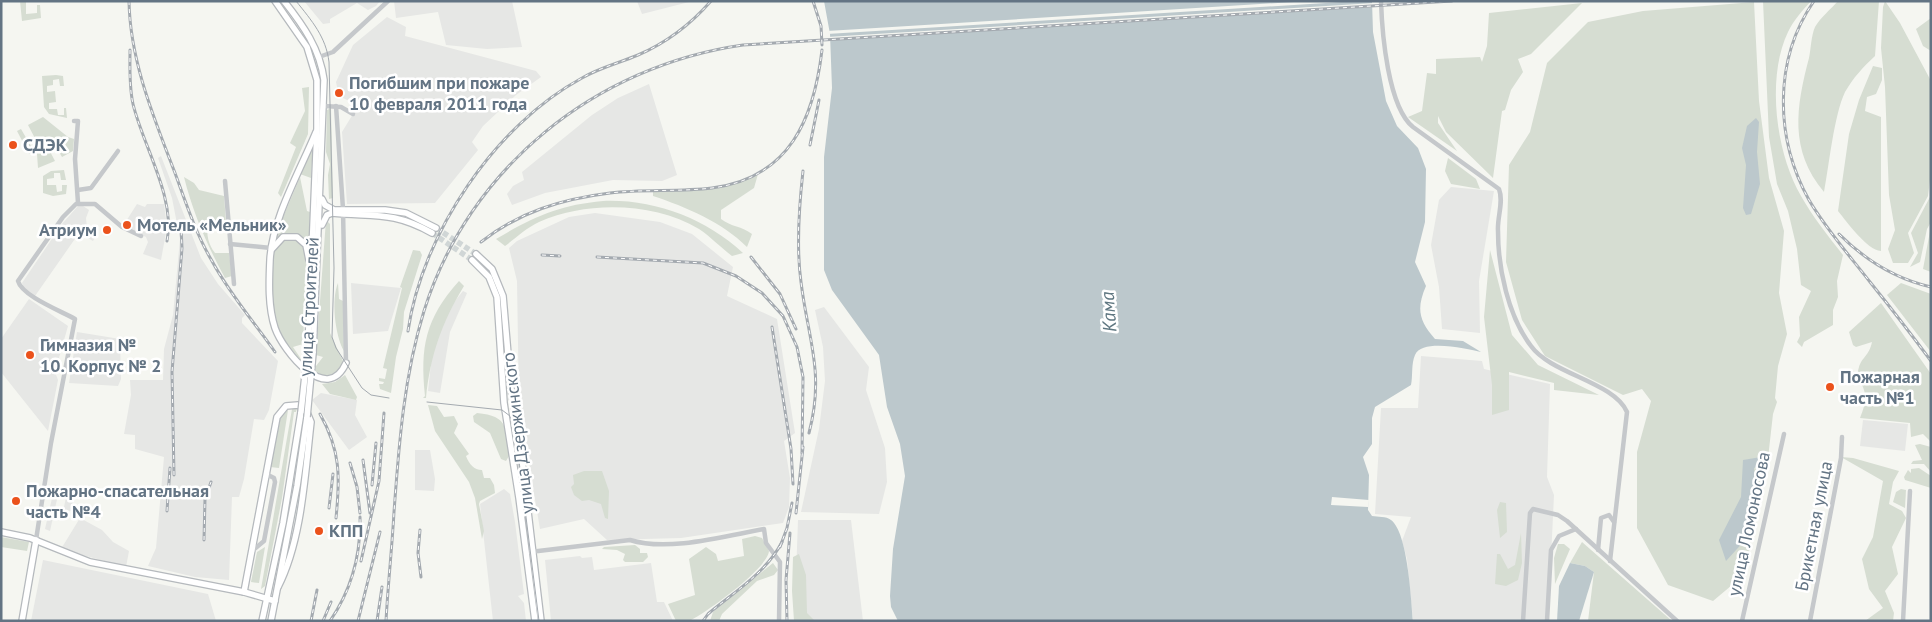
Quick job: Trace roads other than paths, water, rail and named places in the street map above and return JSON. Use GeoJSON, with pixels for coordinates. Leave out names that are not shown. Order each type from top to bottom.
{"type":"FeatureCollection","features":[{"type":"Feature","properties":{"kind":"main road","name":"улица Строителей"},"geometry":{"type":"LineString","coordinates":[[262,621],[284,515],[301,412],[308,348],[318,128],[318,89],[315,58],[301,35],[275,1]]}},
{"type":"Feature","properties":{"kind":"main road","name":"улица Строителей"},"geometry":{"type":"LineString","coordinates":[[271,621],[300,465],[314,353],[324,106],[324,80],[304,27],[284,1]]}},
{"type":"Feature","properties":{"kind":"main road"},"geometry":{"type":"LineString","coordinates":[[318,128],[274,233],[270,258],[273,321],[287,350],[305,370],[318,378],[336,375],[346,363]]}},
{"type":"Feature","properties":{"kind":"main road"},"geometry":{"type":"LineString","coordinates":[[321,195],[327,207],[343,212]]}},
{"type":"Feature","properties":{"kind":"main road"},"geometry":{"type":"LineString","coordinates":[[319,232],[327,215],[334,212],[401,212],[417,218],[434,231]]}},
{"type":"Feature","properties":{"kind":"main road"},"geometry":{"type":"LineString","coordinates":[[270,258],[275,244],[285,236],[297,237],[307,247],[309,256],[306,312],[308,338]]}},
{"type":"Feature","properties":{"kind":"main road","name":"улица Дзержинского"},"geometry":{"type":"LineString","coordinates":[[474,257],[492,270],[503,296],[510,378],[519,436],[535,621]]}},
{"type":"Feature","properties":{"kind":"main road"},"geometry":{"type":"LineString","coordinates":[[244,592],[277,417],[286,406],[302,407],[306,410],[311,422],[306,462],[290,556],[278,587]]}},
{"type":"Feature","properties":{"kind":"main road"},"geometry":{"type":"LineString","coordinates":[[1,532],[36,540],[90,562],[244,592],[275,601]]}},
{"type":"Feature","properties":{"kind":"main road"},"geometry":{"type":"LineString","coordinates":[[22,621],[36,540]]}},
{"type":"Feature","properties":{"kind":"main road","name":"улица Дзержинского"},"geometry":{"type":"LineString","coordinates":[[529,552],[542,621]]}},
{"type":"Feature","properties":{"kind":"street"},"geometry":{"type":"LineString","coordinates":[[315,58],[333,52],[388,1]]}},
{"type":"Feature","properties":{"kind":"street"},"geometry":{"type":"LineString","coordinates":[[1381,1],[1390,74],[1404,118],[1413,127],[1500,189],[1498,232],[1501,261],[1509,300],[1527,341],[1546,361],[1588,381],[1616,399],[1626,408],[1628,420],[1610,561]]}},
{"type":"Feature","properties":{"kind":"street"},"geometry":{"type":"LineString","coordinates":[[324,106],[336,106],[353,114]]}},
{"type":"Feature","properties":{"kind":"street"},"geometry":{"type":"LineString","coordinates":[[336,106],[343,212],[346,363]]}},
{"type":"Feature","properties":{"kind":"street"},"geometry":{"type":"LineString","coordinates":[[74,121],[78,121],[75,159],[78,203]]}},
{"type":"Feature","properties":{"kind":"street"},"geometry":{"type":"LineString","coordinates":[[78,190],[90,188],[118,151]]}},
{"type":"Feature","properties":{"kind":"street"},"geometry":{"type":"LineString","coordinates":[[226,181],[234,284]]}},
{"type":"Feature","properties":{"kind":"street"},"geometry":{"type":"LineString","coordinates":[[36,540],[52,442],[76,319],[29,295],[20,288],[18,281],[62,217],[71,207],[78,203],[95,204],[122,227],[141,236]]}},
{"type":"Feature","properties":{"kind":"street"},"geometry":{"type":"LineString","coordinates":[[230,244],[271,248]]}},
{"type":"Feature","properties":{"kind":"street","name":"улица Ломоносова"},"geometry":{"type":"LineString","coordinates":[[1742,621],[1784,434]]}},
{"type":"Feature","properties":{"kind":"street","name":"Брикетная улица"},"geometry":{"type":"LineString","coordinates":[[1810,621],[1841,458],[1842,437]]}},
{"type":"Feature","properties":{"kind":"street"},"geometry":{"type":"LineString","coordinates":[[252,550],[264,541],[276,482],[274,478],[266,474]]}},
{"type":"Feature","properties":{"kind":"street"},"geometry":{"type":"LineString","coordinates":[[1903,621],[1910,491]]}},
{"type":"Feature","properties":{"kind":"street"},"geometry":{"type":"LineString","coordinates":[[1523,621],[1530,510],[1535,509],[1558,516],[1576,529],[1678,621]]}},
{"type":"Feature","properties":{"kind":"street"},"geometry":{"type":"LineString","coordinates":[[1598,550],[1601,518],[1609,516],[1614,522]]}},
{"type":"Feature","properties":{"kind":"street"},"geometry":{"type":"LineString","coordinates":[[529,552],[630,540],[644,544],[664,546],[764,529],[766,543],[780,562],[780,621]]}},
{"type":"Feature","properties":{"kind":"street"},"geometry":{"type":"LineString","coordinates":[[1547,621],[1551,550],[1559,536],[1576,529]]}},
{"type":"Feature","properties":{"kind":"water","name":"Кама"},"geometry":{"type":"Polygon","coordinates":[[[824,1],[1372,1],[1373,32],[1386,101],[1397,126],[1418,148],[1426,169],[1425,222],[1415,262],[1426,286],[1420,308],[1422,320],[1435,339],[1463,341],[1481,352],[1446,346],[1426,347],[1419,350],[1414,359],[1411,385],[1375,407],[1372,418],[1372,444],[1363,457],[1369,475],[1368,510],[1372,516],[1389,519],[1397,527],[1408,567],[1413,621],[898,621],[891,607],[890,596],[893,549],[905,476],[900,444],[887,407],[879,355],[832,290],[824,270],[824,157],[832,88],[830,34],[824,1]]]}},
{"type":"Feature","properties":{"kind":"water"},"geometry":{"type":"Polygon","coordinates":[[[1756,118],[1759,122],[1757,152],[1760,184],[1751,214],[1746,215],[1743,208],[1746,165],[1742,148],[1747,126],[1756,118]]]}},
{"type":"Feature","properties":{"kind":"water"},"geometry":{"type":"Polygon","coordinates":[[[1761,457],[1761,465],[1754,468],[1756,492],[1747,538],[1726,561],[1719,540],[1741,497],[1743,460],[1761,457]]]}},
{"type":"Feature","properties":{"kind":"water"},"geometry":{"type":"Polygon","coordinates":[[[1570,563],[1585,566],[1594,572],[1579,621],[1557,621],[1559,586],[1570,563]]]}},
{"type":"Feature","properties":{"kind":"tunnel"},"geometry":{"type":"LineString","coordinates":[[436,228],[476,254]]}},
{"type":"Feature","properties":{"kind":"tunnel"},"geometry":{"type":"LineString","coordinates":[[432,233],[472,260]]}},
{"type":"Feature","properties":{"kind":"tram line"},"geometry":{"type":"LineString","coordinates":[[296,1],[313,22],[325,45],[329,62],[334,268],[332,337],[336,348],[362,388],[371,395],[389,398]]}},
{"type":"Feature","properties":{"kind":"tram line"},"geometry":{"type":"LineString","coordinates":[[427,402],[502,410],[510,416],[515,429],[539,621]]}},
{"type":"Feature","properties":{"kind":"railway"},"geometry":{"type":"LineString","coordinates":[[129,1],[130,23],[144,89],[196,229],[206,251],[226,284],[275,352]]}},
{"type":"Feature","properties":{"kind":"railway"},"geometry":{"type":"LineString","coordinates":[[408,331],[416,294],[429,257],[446,221],[492,153],[520,124],[550,98],[589,74],[638,55],[668,39],[711,1]]}},
{"type":"Feature","properties":{"kind":"railway"},"geometry":{"type":"LineString","coordinates":[[813,1],[821,26],[822,45]]}},
{"type":"Feature","properties":{"kind":"railway"},"geometry":{"type":"LineString","coordinates":[[386,621],[403,410],[417,335],[424,311],[445,259],[472,212],[506,169],[545,132],[589,100],[637,75],[689,57],[743,45],[1452,1]]}},
{"type":"Feature","properties":{"kind":"railway"},"geometry":{"type":"LineString","coordinates":[[1814,1],[1801,24],[1791,48],[1785,74],[1783,100],[1785,126],[1798,176],[1809,200],[1838,242],[1931,361]]}},
{"type":"Feature","properties":{"kind":"railway"},"geometry":{"type":"LineString","coordinates":[[130,50],[130,84],[133,104],[163,190],[169,224],[167,241]]}},
{"type":"Feature","properties":{"kind":"railway"},"geometry":{"type":"LineString","coordinates":[[481,242],[510,223],[542,208],[558,203],[610,193],[712,188],[739,182],[761,172],[779,158],[793,141],[804,121],[812,99],[822,50]]}},
{"type":"Feature","properties":{"kind":"railway"},"geometry":{"type":"LineString","coordinates":[[810,145],[819,100]]}},
{"type":"Feature","properties":{"kind":"railway"},"geometry":{"type":"LineString","coordinates":[[803,171],[798,241],[801,282],[814,356],[815,374],[814,411],[809,433]]}},
{"type":"Feature","properties":{"kind":"railway"},"geometry":{"type":"LineString","coordinates":[[174,475],[172,372],[182,248],[181,227]]}},
{"type":"Feature","properties":{"kind":"railway"},"geometry":{"type":"LineString","coordinates":[[1839,234],[1859,252],[1881,267],[1905,279],[1931,287]]}},
{"type":"Feature","properties":{"kind":"railway"},"geometry":{"type":"LineString","coordinates":[[542,255],[560,256]]}},
{"type":"Feature","properties":{"kind":"railway"},"geometry":{"type":"LineString","coordinates":[[597,257],[703,263],[736,276],[762,293],[783,316],[797,347],[803,377],[802,453]]}},
{"type":"Feature","properties":{"kind":"railway"},"geometry":{"type":"LineString","coordinates":[[751,257],[780,294],[796,329]]}},
{"type":"Feature","properties":{"kind":"railway"},"geometry":{"type":"LineString","coordinates":[[772,327],[791,449],[793,484]]}},
{"type":"Feature","properties":{"kind":"railway"},"geometry":{"type":"LineString","coordinates":[[361,561],[379,481],[384,413]]}},
{"type":"Feature","properties":{"kind":"railway"},"geometry":{"type":"LineString","coordinates":[[320,414],[332,440],[337,465],[336,518]]}},
{"type":"Feature","properties":{"kind":"railway"},"geometry":{"type":"LineString","coordinates":[[372,485],[376,443]]}},
{"type":"Feature","properties":{"kind":"railway"},"geometry":{"type":"LineString","coordinates":[[796,513],[803,447]]}},
{"type":"Feature","properties":{"kind":"railway"},"geometry":{"type":"LineString","coordinates":[[363,460],[370,513]]}},
{"type":"Feature","properties":{"kind":"railway"},"geometry":{"type":"LineString","coordinates":[[350,463],[357,487],[360,513]]}},
{"type":"Feature","properties":{"kind":"railway"},"geometry":{"type":"LineString","coordinates":[[167,511],[170,468]]}},
{"type":"Feature","properties":{"kind":"railway"},"geometry":{"type":"LineString","coordinates":[[329,508],[333,474]]}},
{"type":"Feature","properties":{"kind":"railway"},"geometry":{"type":"LineString","coordinates":[[204,540],[205,499],[211,482]]}},
{"type":"Feature","properties":{"kind":"railway"},"geometry":{"type":"LineString","coordinates":[[780,547],[787,528],[792,503]]}},
{"type":"Feature","properties":{"kind":"railway"},"geometry":{"type":"LineString","coordinates":[[330,621],[344,597],[354,572],[359,545],[360,517]]}},
{"type":"Feature","properties":{"kind":"railway"},"geometry":{"type":"LineString","coordinates":[[420,530],[418,553],[421,577]]}},
{"type":"Feature","properties":{"kind":"railway"},"geometry":{"type":"LineString","coordinates":[[358,621],[380,532]]}},
{"type":"Feature","properties":{"kind":"railway"},"geometry":{"type":"LineString","coordinates":[[787,621],[786,580],[790,533]]}},
{"type":"Feature","properties":{"kind":"railway"},"geometry":{"type":"LineString","coordinates":[[703,621],[708,614],[758,573],[782,542]]}},
{"type":"Feature","properties":{"kind":"railway"},"geometry":{"type":"LineString","coordinates":[[377,621],[382,587]]}},
{"type":"Feature","properties":{"kind":"railway"},"geometry":{"type":"LineString","coordinates":[[311,621],[317,590]]}},
{"type":"Feature","properties":{"kind":"railway"},"geometry":{"type":"LineString","coordinates":[[323,621],[331,602]]}},
{"type":"Feature","properties":{"kind":"place","name":"Погибшим при пожаре 10 февраля 2011 года"},"geometry":{"type":"Point","coordinates":[339,93]}},
{"type":"Feature","properties":{"kind":"place","name":"СДЭК"},"geometry":{"type":"Point","coordinates":[13,145]}},
{"type":"Feature","properties":{"kind":"place","name":"Мотель «Мельник»"},"geometry":{"type":"Point","coordinates":[127,225]}},
{"type":"Feature","properties":{"kind":"place","name":"Атриум"},"geometry":{"type":"Point","coordinates":[107,230]}},
{"type":"Feature","properties":{"kind":"place","name":"Гимназия № 10. Корпус № 2"},"geometry":{"type":"Point","coordinates":[30,355]}},
{"type":"Feature","properties":{"kind":"place","name":"Пожарная часть №1"},"geometry":{"type":"Point","coordinates":[1830,387]}},
{"type":"Feature","properties":{"kind":"place","name":"Пожарно-спасательная часть №4"},"geometry":{"type":"Point","coordinates":[16,501]}},
{"type":"Feature","properties":{"kind":"place","name":"КПП"},"geometry":{"type":"Point","coordinates":[319,531]}}]}
